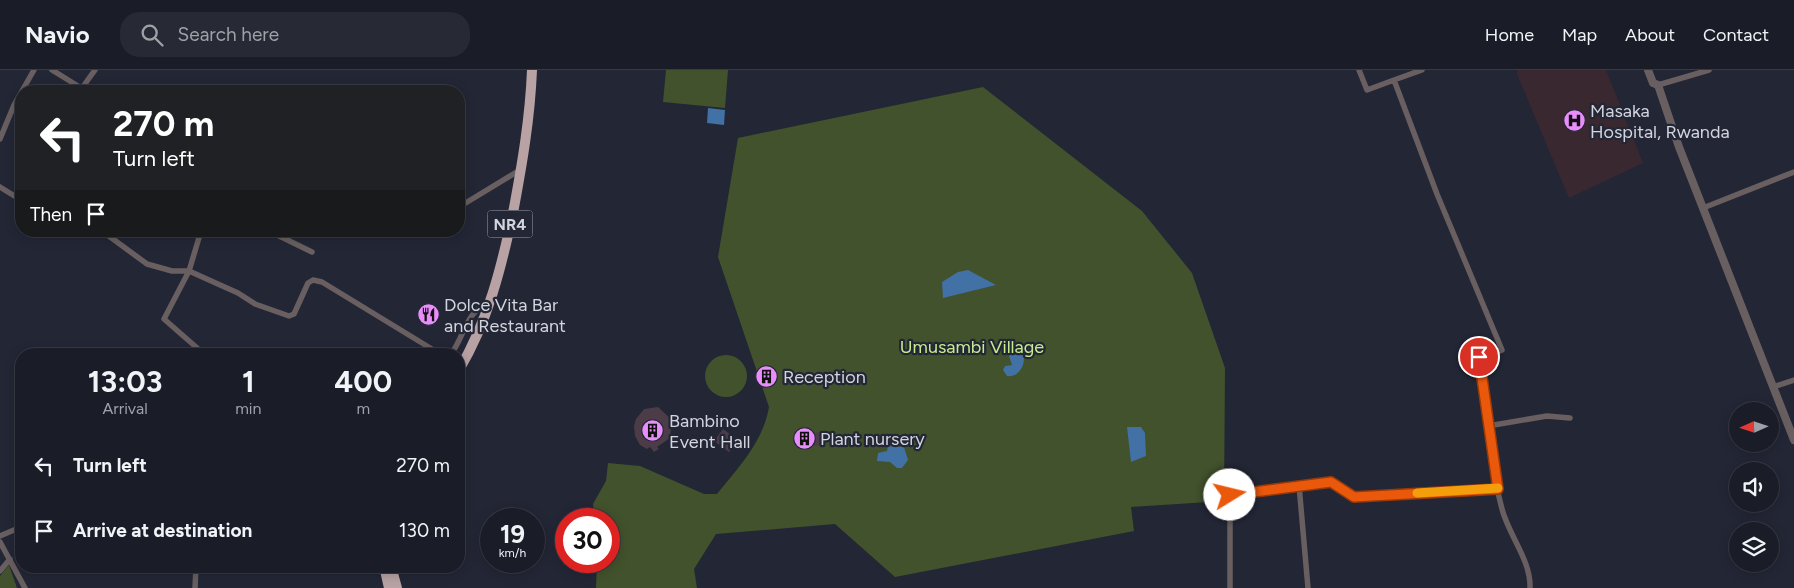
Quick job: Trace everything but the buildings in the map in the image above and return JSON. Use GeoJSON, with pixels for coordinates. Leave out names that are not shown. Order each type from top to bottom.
{"type":"FeatureCollection","features":[{"type":"Feature","properties":{"kind":"highway","name":"NR4"},"geometry":{"type":"LineString","coordinates":[[465,360],[476,342],[491,303],[503,257],[522,169],[532,70]]}},
{"type":"Feature","properties":{"kind":"highway"},"geometry":{"type":"LineString","coordinates":[[386,573],[389,588]]}},
{"type":"Feature","properties":{"kind":"highway"},"geometry":{"type":"LineString","coordinates":[[394,573],[397,588]]}},
{"type":"Feature","properties":{"kind":"street"},"geometry":{"type":"LineString","coordinates":[[25,85],[34,70]]}},
{"type":"Feature","properties":{"kind":"street"},"geometry":{"type":"LineString","coordinates":[[52,70],[76,85]]}},
{"type":"Feature","properties":{"kind":"street"},"geometry":{"type":"LineString","coordinates":[[86,85],[94,70]]}},
{"type":"Feature","properties":{"kind":"street"},"geometry":{"type":"LineString","coordinates":[[1358,70],[1367,90],[1422,70]]}},
{"type":"Feature","properties":{"kind":"street"},"geometry":{"type":"LineString","coordinates":[[1648,70],[1654,83],[1658,85],[1678,147],[1793,435]]}},
{"type":"Feature","properties":{"kind":"street"},"geometry":{"type":"LineString","coordinates":[[1658,85],[1709,70]]}},
{"type":"Feature","properties":{"kind":"street"},"geometry":{"type":"LineString","coordinates":[[1394,80],[1437,194],[1502,350],[1479,357],[1498,489],[1508,528],[1527,566],[1530,588]]}},
{"type":"Feature","properties":{"kind":"street"},"geometry":{"type":"LineString","coordinates":[[0,139],[15,103]]}},
{"type":"Feature","properties":{"kind":"street"},"geometry":{"type":"LineString","coordinates":[[465,203],[522,169]]}},
{"type":"Feature","properties":{"kind":"street"},"geometry":{"type":"LineString","coordinates":[[1703,208],[1794,172]]}},
{"type":"Feature","properties":{"kind":"street"},"geometry":{"type":"LineString","coordinates":[[0,187],[15,196]]}},
{"type":"Feature","properties":{"kind":"street"},"geometry":{"type":"LineString","coordinates":[[110,237],[147,264],[172,271],[189,271],[238,293],[255,304],[291,316],[294,314],[308,283],[317,280],[430,348]]}},
{"type":"Feature","properties":{"kind":"street"},"geometry":{"type":"LineString","coordinates":[[197,348],[164,319],[189,271],[198,237]]}},
{"type":"Feature","properties":{"kind":"street"},"geometry":{"type":"LineString","coordinates":[[281,237],[312,252]]}},
{"type":"Feature","properties":{"kind":"street"},"geometry":{"type":"LineString","coordinates":[[454,348],[472,315],[482,305],[491,303]]}},
{"type":"Feature","properties":{"kind":"street"},"geometry":{"type":"LineString","coordinates":[[1773,387],[1794,380]]}},
{"type":"Feature","properties":{"kind":"street"},"geometry":{"type":"LineString","coordinates":[[1488,426],[1548,416],[1570,418]]}},
{"type":"Feature","properties":{"kind":"street"},"geometry":{"type":"LineString","coordinates":[[1230,588],[1230,495],[1334,482],[1354,497],[1498,489]]}},
{"type":"Feature","properties":{"kind":"street"},"geometry":{"type":"LineString","coordinates":[[1299,485],[1308,588]]}},
{"type":"Feature","properties":{"kind":"street"},"geometry":{"type":"LineString","coordinates":[[0,536],[15,530]]}},
{"type":"Feature","properties":{"kind":"street"},"geometry":{"type":"LineString","coordinates":[[0,542],[15,569]]}},
{"type":"Feature","properties":{"kind":"street"},"geometry":{"type":"LineString","coordinates":[[0,571],[10,559]]}},
{"type":"Feature","properties":{"kind":"street"},"geometry":{"type":"LineString","coordinates":[[17,573],[25,588]]}},
{"type":"Feature","properties":{"kind":"street"},"geometry":{"type":"LineString","coordinates":[[195,588],[196,573]]}},
{"type":"Feature","properties":{"kind":"shaded area"},"geometry":{"type":"Polygon","coordinates":[[[1518,70],[1606,70],[1643,163],[1569,198],[1517,74],[1518,70]]]}},
{"type":"Feature","properties":{"kind":"green space"},"geometry":{"type":"Polygon","coordinates":[[[666,70],[728,70],[725,108],[663,102],[666,70]]]}},
{"type":"Feature","properties":{"kind":"green space","name":"Umusambi Village"},"geometry":{"type":"Polygon","coordinates":[[[983,87],[1142,211],[1192,273],[1225,368],[1224,501],[1131,507],[1134,531],[895,577],[835,524],[716,534],[694,569],[697,588],[596,588],[597,573],[620,573],[620,508],[594,508],[593,504],[606,481],[608,463],[640,466],[704,494],[717,494],[749,454],[766,420],[769,407],[718,257],[738,138],[983,87]]]}},
{"type":"Feature","properties":{"kind":"green space"},"geometry":{"type":"Polygon","coordinates":[[[726,355],[741,361],[747,376],[741,391],[726,397],[711,391],[705,376],[711,361],[726,355]]]}},
{"type":"Feature","properties":{"kind":"green space"},"geometry":{"type":"Polygon","coordinates":[[[9,565],[17,588],[0,588],[0,576],[9,565]]]}},
{"type":"Feature","properties":{"kind":"water"},"geometry":{"type":"Polygon","coordinates":[[[708,108],[725,110],[724,125],[707,123],[708,108]]]}},
{"type":"Feature","properties":{"kind":"water"},"geometry":{"type":"Polygon","coordinates":[[[968,270],[996,285],[943,298],[942,282],[958,272],[968,270]]]}},
{"type":"Feature","properties":{"kind":"water"},"geometry":{"type":"Polygon","coordinates":[[[1013,348],[1020,348],[1023,352],[1023,366],[1017,374],[1007,376],[1003,370],[1005,366],[1012,365],[1009,356],[1013,348]]]}},
{"type":"Feature","properties":{"kind":"water"},"geometry":{"type":"Polygon","coordinates":[[[1127,427],[1141,427],[1145,433],[1146,456],[1131,462],[1127,427]]]}},
{"type":"Feature","properties":{"kind":"water"},"geometry":{"type":"Polygon","coordinates":[[[888,446],[904,447],[908,460],[902,468],[897,468],[890,462],[877,461],[878,453],[887,451],[888,446]]]}},
{"type":"Feature","properties":{"kind":"slow traffic"},"geometry":{"type":"LineString","coordinates":[[1417,493],[1498,488]]}},
{"type":"Feature","properties":{"kind":"place","name":"Masaka Hospital, Rwanda"},"geometry":{"type":"Point","coordinates":[1574,121]}},
{"type":"Feature","properties":{"kind":"place","name":"Dolce Vita Bar and Restaurant"},"geometry":{"type":"Point","coordinates":[428,315]}},
{"type":"Feature","properties":{"kind":"place","name":"Reception"},"geometry":{"type":"Point","coordinates":[767,377]}},
{"type":"Feature","properties":{"kind":"place","name":"Bambino Event Hall"},"geometry":{"type":"Point","coordinates":[653,431]}},
{"type":"Feature","properties":{"kind":"place","name":"Plant nursery"},"geometry":{"type":"Point","coordinates":[804,439]}},
{"type":"Feature","properties":{"kind":"route"},"geometry":{"type":"LineString","coordinates":[[1230,495],[1331,482],[1336,483],[1354,497],[1498,489],[1479,357]]}}]}
